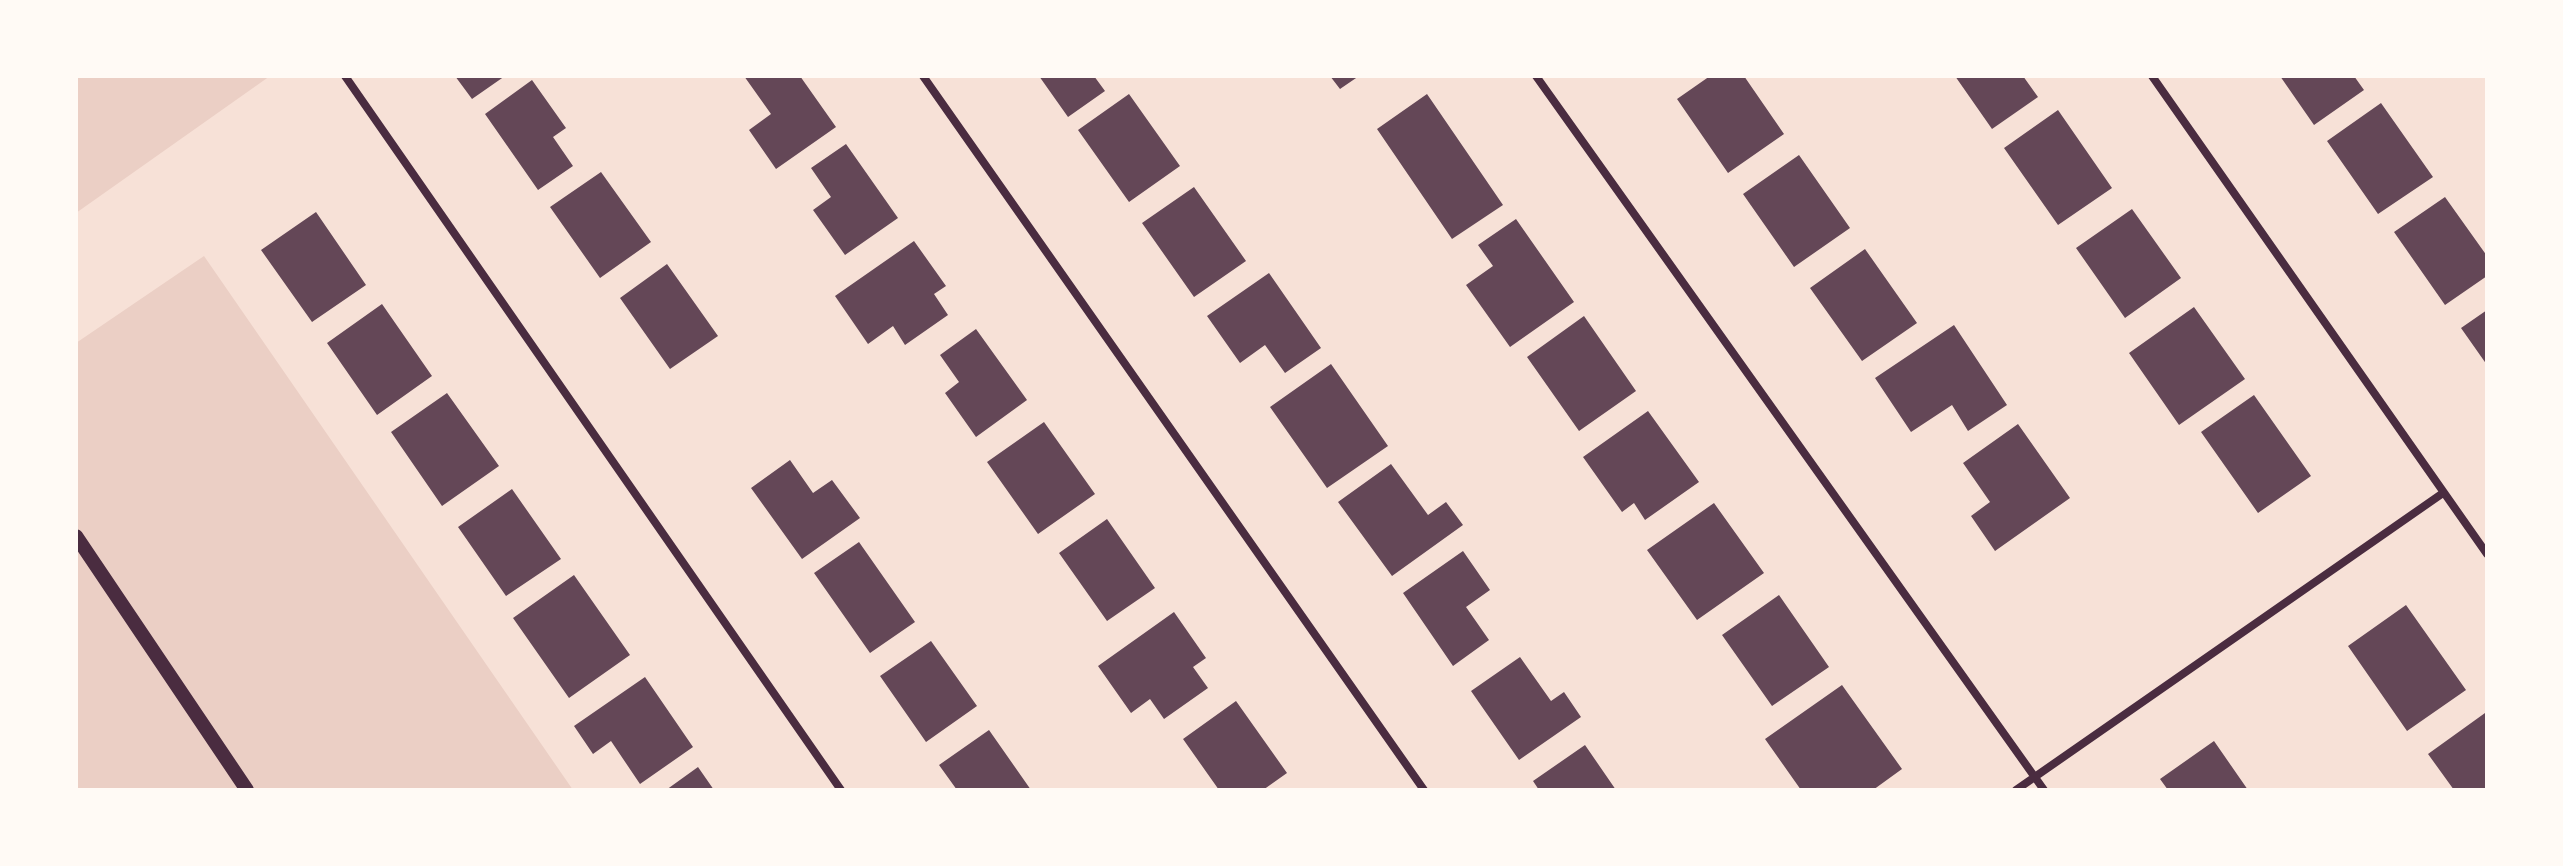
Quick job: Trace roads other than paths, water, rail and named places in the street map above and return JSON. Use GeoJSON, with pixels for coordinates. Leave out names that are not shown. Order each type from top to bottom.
{"type":"FeatureCollection","features":[{"type":"Feature","properties":{"kind":"street"},"geometry":{"type":"LineString","coordinates":[[345,76],[841,790]]}},
{"type":"Feature","properties":{"kind":"street"},"geometry":{"type":"LineString","coordinates":[[923,76],[1424,790]]}},
{"type":"Feature","properties":{"kind":"street"},"geometry":{"type":"LineString","coordinates":[[1536,76],[2044,790]]}},
{"type":"Feature","properties":{"kind":"street"},"geometry":{"type":"LineString","coordinates":[[2152,76],[2487,554]]}},
{"type":"Feature","properties":{"kind":"street"},"geometry":{"type":"LineString","coordinates":[[2016,790],[2443,493]]}},
{"type":"Feature","properties":{"kind":"street"},"geometry":{"type":"LineString","coordinates":[[76,536],[247,790]]}}]}
